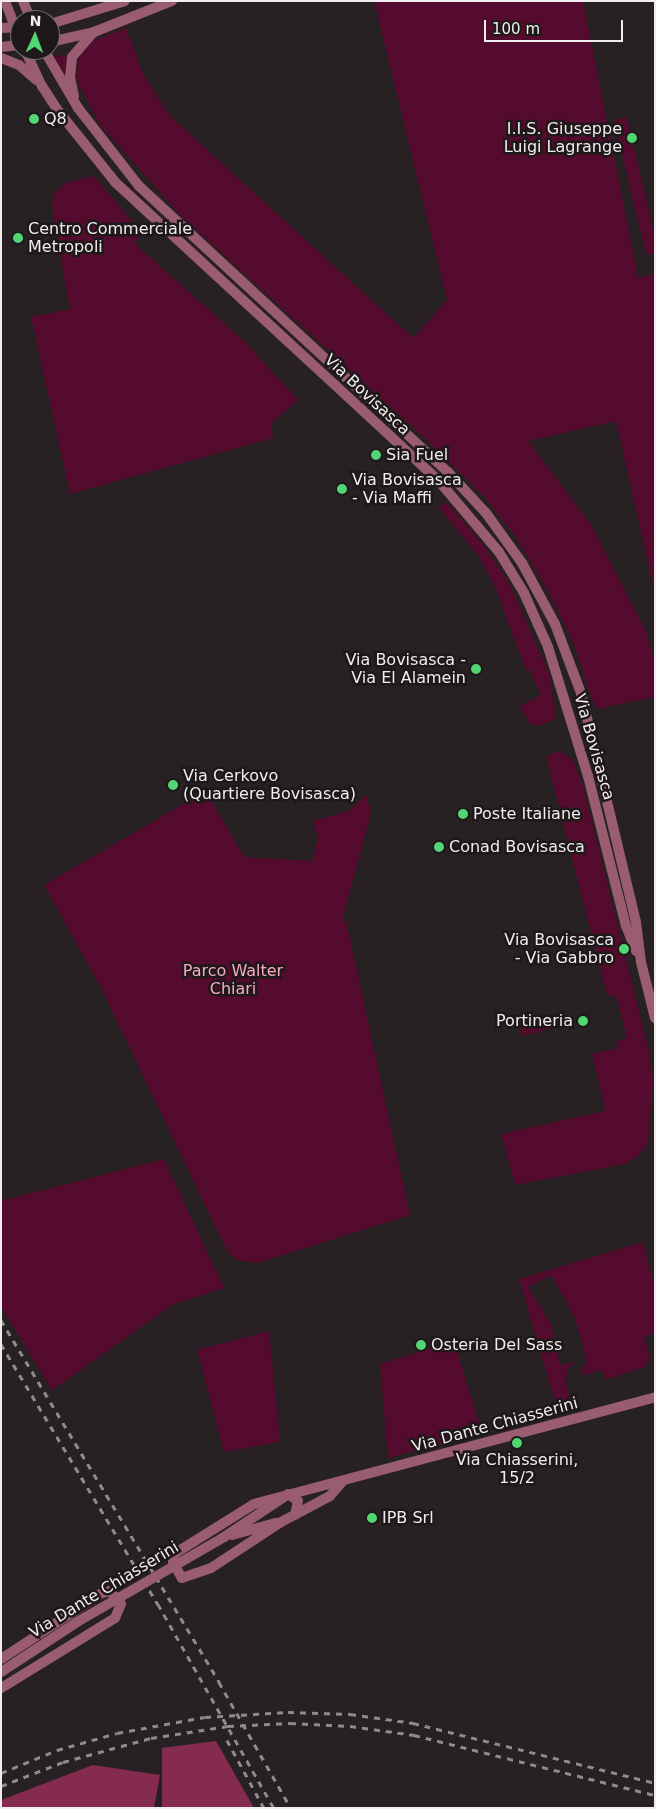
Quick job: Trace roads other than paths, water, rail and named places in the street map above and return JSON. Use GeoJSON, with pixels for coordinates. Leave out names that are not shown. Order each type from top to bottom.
{"type":"FeatureCollection","features":[{"type":"Feature","properties":{"kind":"street"},"geometry":{"type":"LineString","coordinates":[[4,1],[10,13]]}},
{"type":"Feature","properties":{"kind":"street"},"geometry":{"type":"LineString","coordinates":[[60,21],[125,1]]}},
{"type":"Feature","properties":{"kind":"street"},"geometry":{"type":"LineString","coordinates":[[60,40],[94,32],[172,1]]}},
{"type":"Feature","properties":{"kind":"street"},"geometry":{"type":"LineString","coordinates":[[78,108],[70,82],[71,61],[94,32]]}},
{"type":"Feature","properties":{"kind":"street"},"geometry":{"type":"LineString","coordinates":[[1,58],[19,65],[42,86]]}},
{"type":"Feature","properties":{"kind":"street","name":"Via Bovisasca"},"geometry":{"type":"LineString","coordinates":[[30,60],[42,86],[77,136],[120,187],[438,480],[495,546],[524,593],[548,646],[588,776],[626,926],[641,962]]}},
{"type":"Feature","properties":{"kind":"street","name":"Via Bovisasca"},"geometry":{"type":"LineString","coordinates":[[50,60],[78,108],[150,198],[448,472],[486,513],[518,556],[555,624],[581,693],[636,922],[641,962],[655,1018]]}},
{"type":"Feature","properties":{"kind":"street","name":"Via Dante Chiasserini"},"geometry":{"type":"LineString","coordinates":[[1,1672],[77,1622],[224,1537],[288,1494],[326,1482],[343,1482],[655,1397]]}},
{"type":"Feature","properties":{"kind":"street","name":"Via Dante Chiasserini"},"geometry":{"type":"LineString","coordinates":[[224,1537],[281,1522],[330,1496],[343,1482]]}},
{"type":"Feature","properties":{"kind":"street"},"geometry":{"type":"LineString","coordinates":[[281,1522],[262,1537],[197,1574],[182,1578],[173,1563],[174,1554],[248,1507],[288,1494],[298,1501],[295,1515]]}},
{"type":"Feature","properties":{"kind":"street"},"geometry":{"type":"LineString","coordinates":[[1,1659],[102,1593],[110,1591],[121,1604],[115,1618],[1,1688]]}},
{"type":"Feature","properties":{"kind":"railway"},"geometry":{"type":"LineString","coordinates":[[1,1320],[219,1682],[291,1808]]}},
{"type":"Feature","properties":{"kind":"railway"},"geometry":{"type":"LineString","coordinates":[[1,1344],[158,1604],[274,1808]]}},
{"type":"Feature","properties":{"kind":"railway"},"geometry":{"type":"LineString","coordinates":[[1,1773],[57,1750],[117,1733],[205,1717],[288,1712],[350,1714],[413,1723],[655,1783]]}},
{"type":"Feature","properties":{"kind":"railway"},"geometry":{"type":"LineString","coordinates":[[1,1786],[63,1762],[151,1738],[228,1726],[290,1723],[350,1726],[414,1735],[655,1795]]}},
{"type":"Feature","properties":{"kind":"railway"},"geometry":{"type":"LineString","coordinates":[[227,1740],[264,1808]]}},
{"type":"Feature","properties":{"kind":"place","name":"Q8"},"geometry":{"type":"Point","coordinates":[34,119]}},
{"type":"Feature","properties":{"kind":"place","name":"I.I.S. Giuseppe Luigi Lagrange"},"geometry":{"type":"Point","coordinates":[632,138]}},
{"type":"Feature","properties":{"kind":"place","name":"Centro Commerciale Metropoli"},"geometry":{"type":"Point","coordinates":[18,238]}},
{"type":"Feature","properties":{"kind":"place","name":"Sia Fuel"},"geometry":{"type":"Point","coordinates":[376,455]}},
{"type":"Feature","properties":{"kind":"place","name":"Via Bovisasca - Via Maffi"},"geometry":{"type":"Point","coordinates":[342,489]}},
{"type":"Feature","properties":{"kind":"place","name":"Via Bovisasca - Via El Alamein"},"geometry":{"type":"Point","coordinates":[476,669]}},
{"type":"Feature","properties":{"kind":"place","name":"Via Cerkovo (Quartiere Bovisasca)"},"geometry":{"type":"Point","coordinates":[173,785]}},
{"type":"Feature","properties":{"kind":"place","name":"Poste Italiane"},"geometry":{"type":"Point","coordinates":[463,814]}},
{"type":"Feature","properties":{"kind":"place","name":"Conad Bovisasca"},"geometry":{"type":"Point","coordinates":[439,847]}},
{"type":"Feature","properties":{"kind":"place","name":"Via Bovisasca - Via Gabbro"},"geometry":{"type":"Point","coordinates":[624,949]}},
{"type":"Feature","properties":{"kind":"place","name":"Portineria"},"geometry":{"type":"Point","coordinates":[583,1021]}},
{"type":"Feature","properties":{"kind":"place","name":"Osteria Del Sass"},"geometry":{"type":"Point","coordinates":[421,1345]}},
{"type":"Feature","properties":{"kind":"place","name":"Via Chiasserini, 15/2"},"geometry":{"type":"Point","coordinates":[517,1443]}},
{"type":"Feature","properties":{"kind":"place","name":"IPB Srl"},"geometry":{"type":"Point","coordinates":[372,1518]}},
{"type":"Feature","properties":{"kind":"park label","name":"Parco Walter Chiari"},"geometry":{"type":"Point","coordinates":[233,980]}}]}
